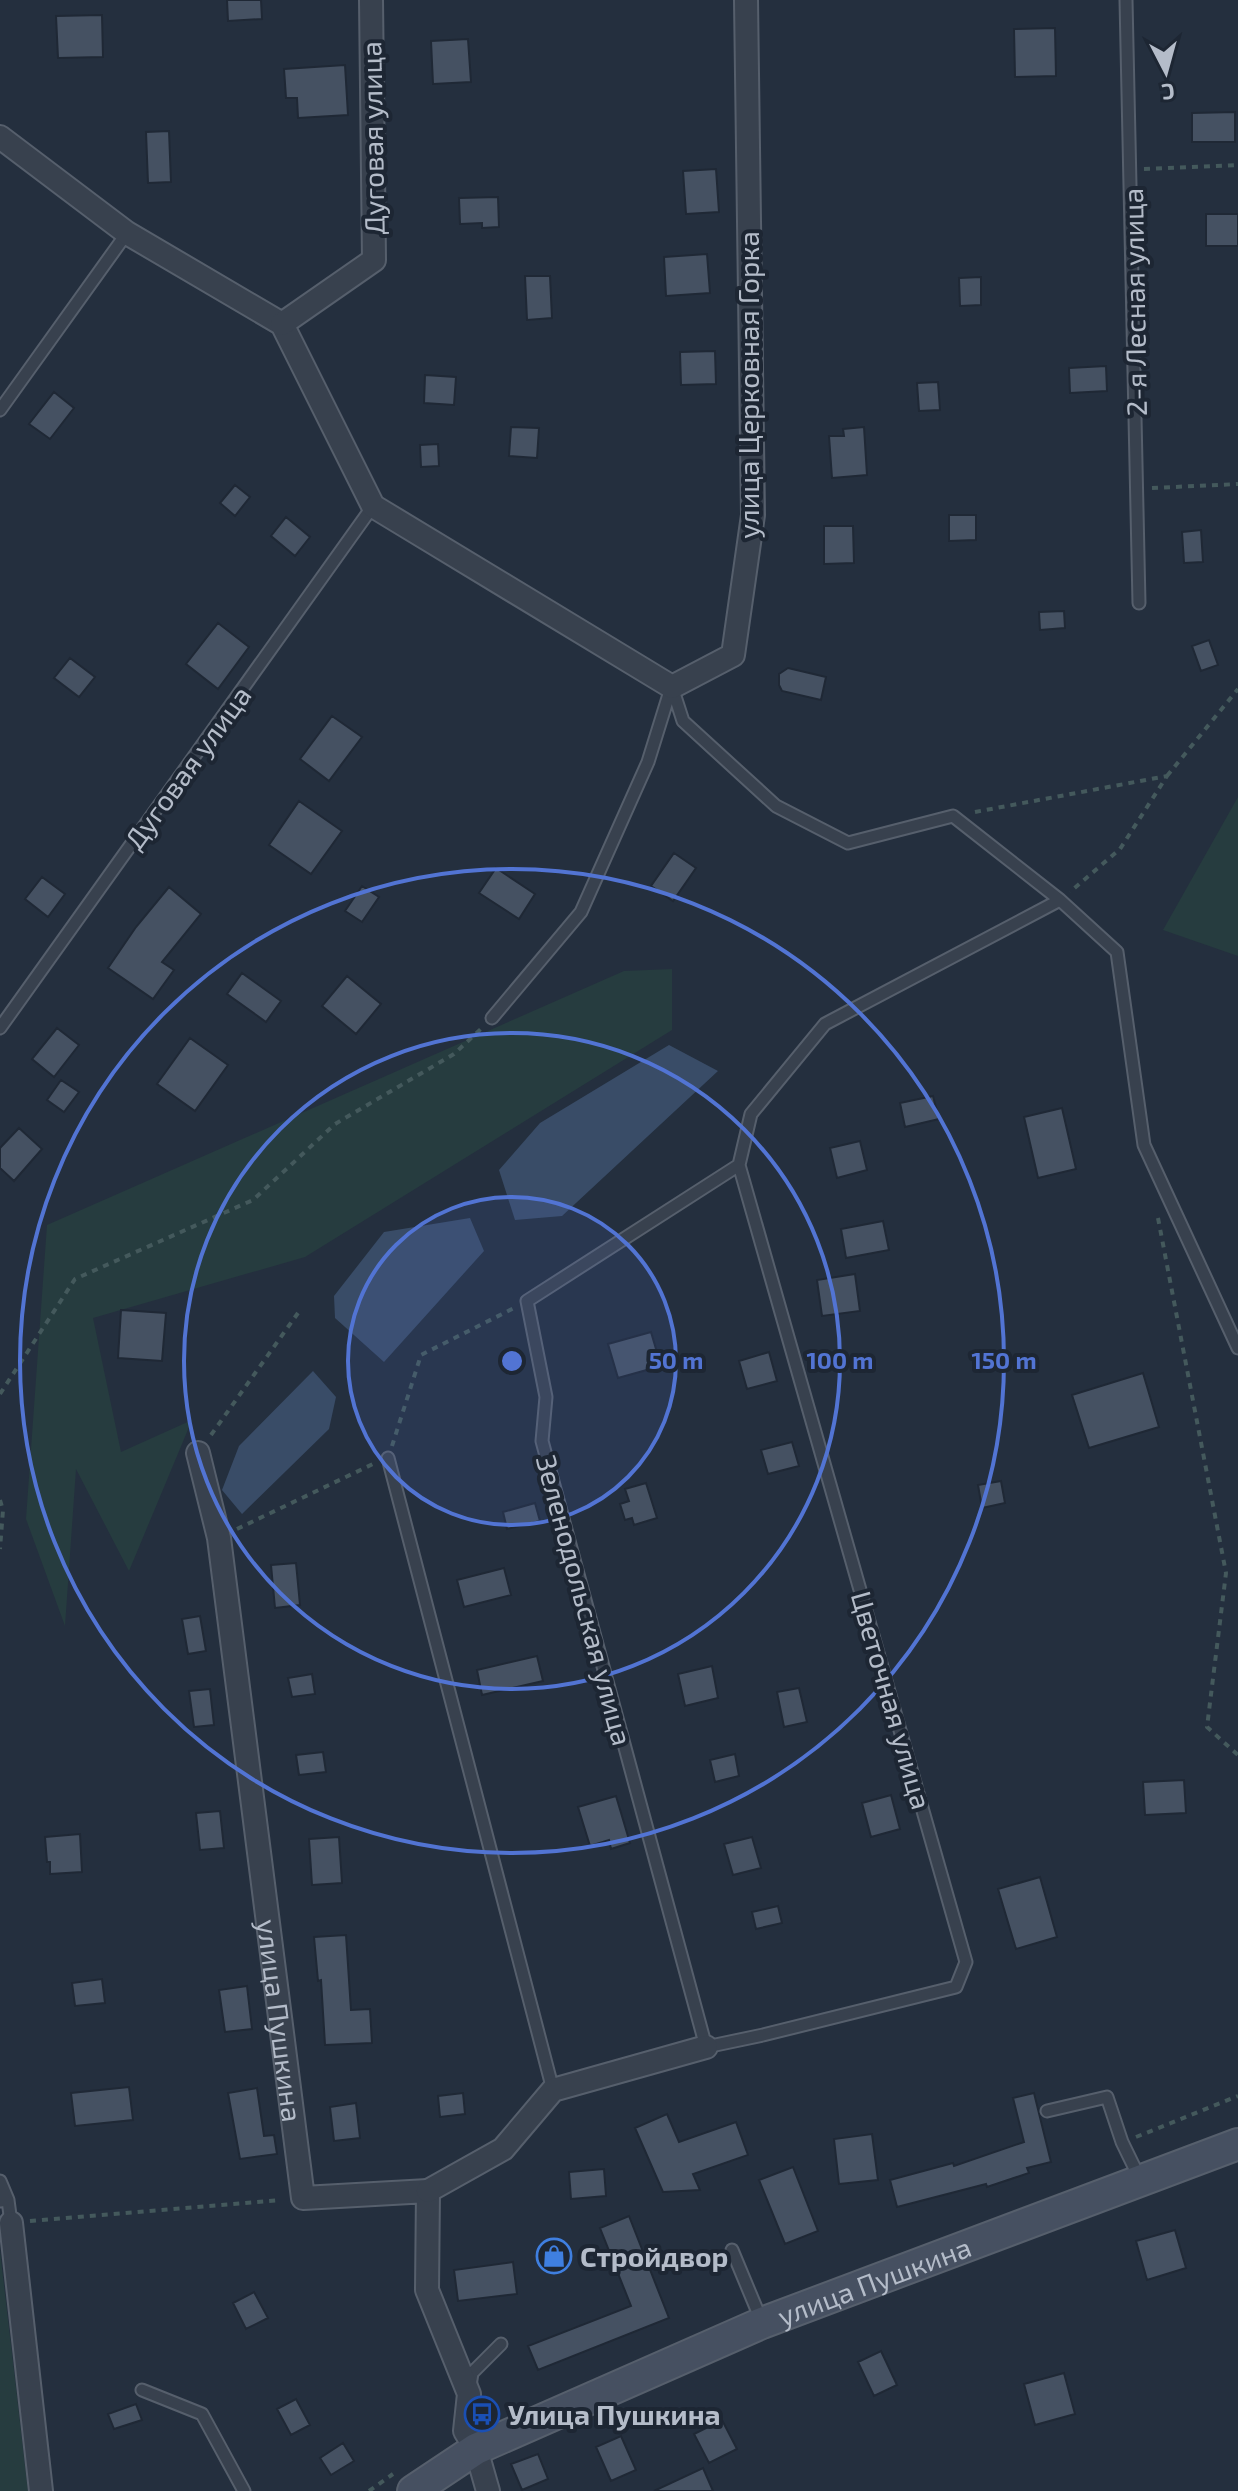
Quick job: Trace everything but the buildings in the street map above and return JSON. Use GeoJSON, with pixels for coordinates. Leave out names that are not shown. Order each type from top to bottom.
{"type":"FeatureCollection","features":[{"type":"Feature","properties":{"kind":"main road","name":"улица Пушкина"},"geometry":{"type":"LineString","coordinates":[[413,2491],[476,2449],[762,2323],[1141,2180],[1236,2149]]}},
{"type":"Feature","properties":{"kind":"street","name":"Дуговая улица"},"geometry":{"type":"LineString","coordinates":[[282,324],[374,260],[371,0]]}},
{"type":"Feature","properties":{"kind":"street","name":"улица Церковная Горка"},"geometry":{"type":"LineString","coordinates":[[672,687],[733,655],[753,515],[746,0]]}},
{"type":"Feature","properties":{"kind":"street"},"geometry":{"type":"LineString","coordinates":[[0,137],[127,233],[282,324],[373,506],[672,687]]}},
{"type":"Feature","properties":{"kind":"street","name":"улица Пушкина"},"geometry":{"type":"LineString","coordinates":[[198,1453],[219,1538],[303,2198]]}},
{"type":"Feature","properties":{"kind":"street"},"geometry":{"type":"LineString","coordinates":[[303,2198],[428,2191],[503,2149],[553,2090],[706,2047]]}},
{"type":"Feature","properties":{"kind":"street"},"geometry":{"type":"LineString","coordinates":[[428,2191],[427,2290],[469,2394],[465,2431],[476,2449],[488,2491]]}},
{"type":"Feature","properties":{"kind":"street"},"geometry":{"type":"LineString","coordinates":[[6,2208],[41,2491]]}},
{"type":"Feature","properties":{"kind":"lane","name":"2-я Лесная улица"},"geometry":{"type":"LineString","coordinates":[[1126,0],[1139,603]]}},
{"type":"Feature","properties":{"kind":"lane"},"geometry":{"type":"LineString","coordinates":[[0,410],[127,233]]}},
{"type":"Feature","properties":{"kind":"lane","name":"Дуговая улица"},"geometry":{"type":"LineString","coordinates":[[0,1028],[373,506]]}},
{"type":"Feature","properties":{"kind":"lane"},"geometry":{"type":"LineString","coordinates":[[672,687],[683,721],[776,806],[848,843],[953,816],[1060,900],[1117,952],[1144,1145],[1238,1348]]}},
{"type":"Feature","properties":{"kind":"lane"},"geometry":{"type":"LineString","coordinates":[[492,1018],[581,912],[648,762],[672,687]]}},
{"type":"Feature","properties":{"kind":"lane"},"geometry":{"type":"LineString","coordinates":[[527,1301],[739,1165],[751,1114],[825,1024],[1060,900]]}},
{"type":"Feature","properties":{"kind":"lane","name":"Цветочная улица"},"geometry":{"type":"LineString","coordinates":[[706,2047],[956,1987],[966,1962],[739,1165]]}},
{"type":"Feature","properties":{"kind":"lane","name":"Зеленодольская улица"},"geometry":{"type":"LineString","coordinates":[[527,1301],[546,1397],[542,1441],[706,2047]]}},
{"type":"Feature","properties":{"kind":"lane"},"geometry":{"type":"LineString","coordinates":[[388,1458],[553,2090]]}},
{"type":"Feature","properties":{"kind":"lane"},"geometry":{"type":"LineString","coordinates":[[1047,2111],[1107,2097],[1122,2142],[1141,2180]]}},
{"type":"Feature","properties":{"kind":"lane"},"geometry":{"type":"LineString","coordinates":[[0,2181],[6,2208]]}},
{"type":"Feature","properties":{"kind":"lane"},"geometry":{"type":"LineString","coordinates":[[732,2250],[762,2323]]}},
{"type":"Feature","properties":{"kind":"lane"},"geometry":{"type":"LineString","coordinates":[[469,2394],[472,2373],[501,2344]]}},
{"type":"Feature","properties":{"kind":"lane"},"geometry":{"type":"LineString","coordinates":[[142,2390],[202,2414],[244,2491]]}},
{"type":"Feature","properties":{"kind":"path"},"geometry":{"type":"LineString","coordinates":[[1131,169],[1238,165]]}},
{"type":"Feature","properties":{"kind":"path"},"geometry":{"type":"LineString","coordinates":[[1138,488],[1238,484]]}},
{"type":"Feature","properties":{"kind":"path"},"geometry":{"type":"LineString","coordinates":[[1060,900],[1120,849],[1167,776],[1238,689]]}},
{"type":"Feature","properties":{"kind":"path"},"geometry":{"type":"LineString","coordinates":[[953,816],[1167,776]]}},
{"type":"Feature","properties":{"kind":"path"},"geometry":{"type":"LineString","coordinates":[[0,1394],[75,1279],[253,1200],[335,1124],[454,1054],[492,1018]]}},
{"type":"Feature","properties":{"kind":"path"},"geometry":{"type":"LineString","coordinates":[[1156,1207],[1226,1573],[1207,1727],[1238,1755]]}},
{"type":"Feature","properties":{"kind":"path"},"geometry":{"type":"LineString","coordinates":[[219,1538],[388,1458],[421,1355],[527,1301]]}},
{"type":"Feature","properties":{"kind":"path"},"geometry":{"type":"LineString","coordinates":[[198,1453],[298,1313]]}},
{"type":"Feature","properties":{"kind":"path"},"geometry":{"type":"LineString","coordinates":[[0,1500],[3,1510],[0,1549]]}},
{"type":"Feature","properties":{"kind":"path"},"geometry":{"type":"LineString","coordinates":[[1122,2142],[1238,2096]]}},
{"type":"Feature","properties":{"kind":"path"},"geometry":{"type":"LineString","coordinates":[[6,2208],[303,2198]]}},
{"type":"Feature","properties":{"kind":"green space"},"geometry":{"type":"Polygon","coordinates":[[[1238,797],[1238,956],[1163,930],[1238,797]]]}},
{"type":"Feature","properties":{"kind":"green space"},"geometry":{"type":"Polygon","coordinates":[[[672,969],[672,1030],[305,1257],[93,1318],[121,1452],[192,1420],[129,1571],[76,1469],[65,1626],[26,1519],[47,1225],[624,971],[672,969]]]}},
{"type":"Feature","properties":{"kind":"green space"},"geometry":{"type":"Polygon","coordinates":[[[0,2251],[28,2491],[0,2491],[0,2251]]]}},
{"type":"Feature","properties":{"kind":"water"},"geometry":{"type":"Polygon","coordinates":[[[669,1045],[718,1071],[562,1216],[515,1220],[499,1170],[540,1123],[669,1045]]]}},
{"type":"Feature","properties":{"kind":"water"},"geometry":{"type":"Polygon","coordinates":[[[470,1218],[484,1251],[384,1362],[335,1318],[334,1296],[384,1232],[470,1218]]]}},
{"type":"Feature","properties":{"kind":"water"},"geometry":{"type":"Polygon","coordinates":[[[313,1371],[336,1397],[329,1429],[242,1514],[222,1490],[239,1446],[313,1371]]]}},
{"type":"Feature","properties":{"kind":"place","name":"Стройдвор"},"geometry":{"type":"Point","coordinates":[554,2256]}},
{"type":"Feature","properties":{"kind":"place","name":"Улица Пушкина"},"geometry":{"type":"Point","coordinates":[482,2414]}}]}
